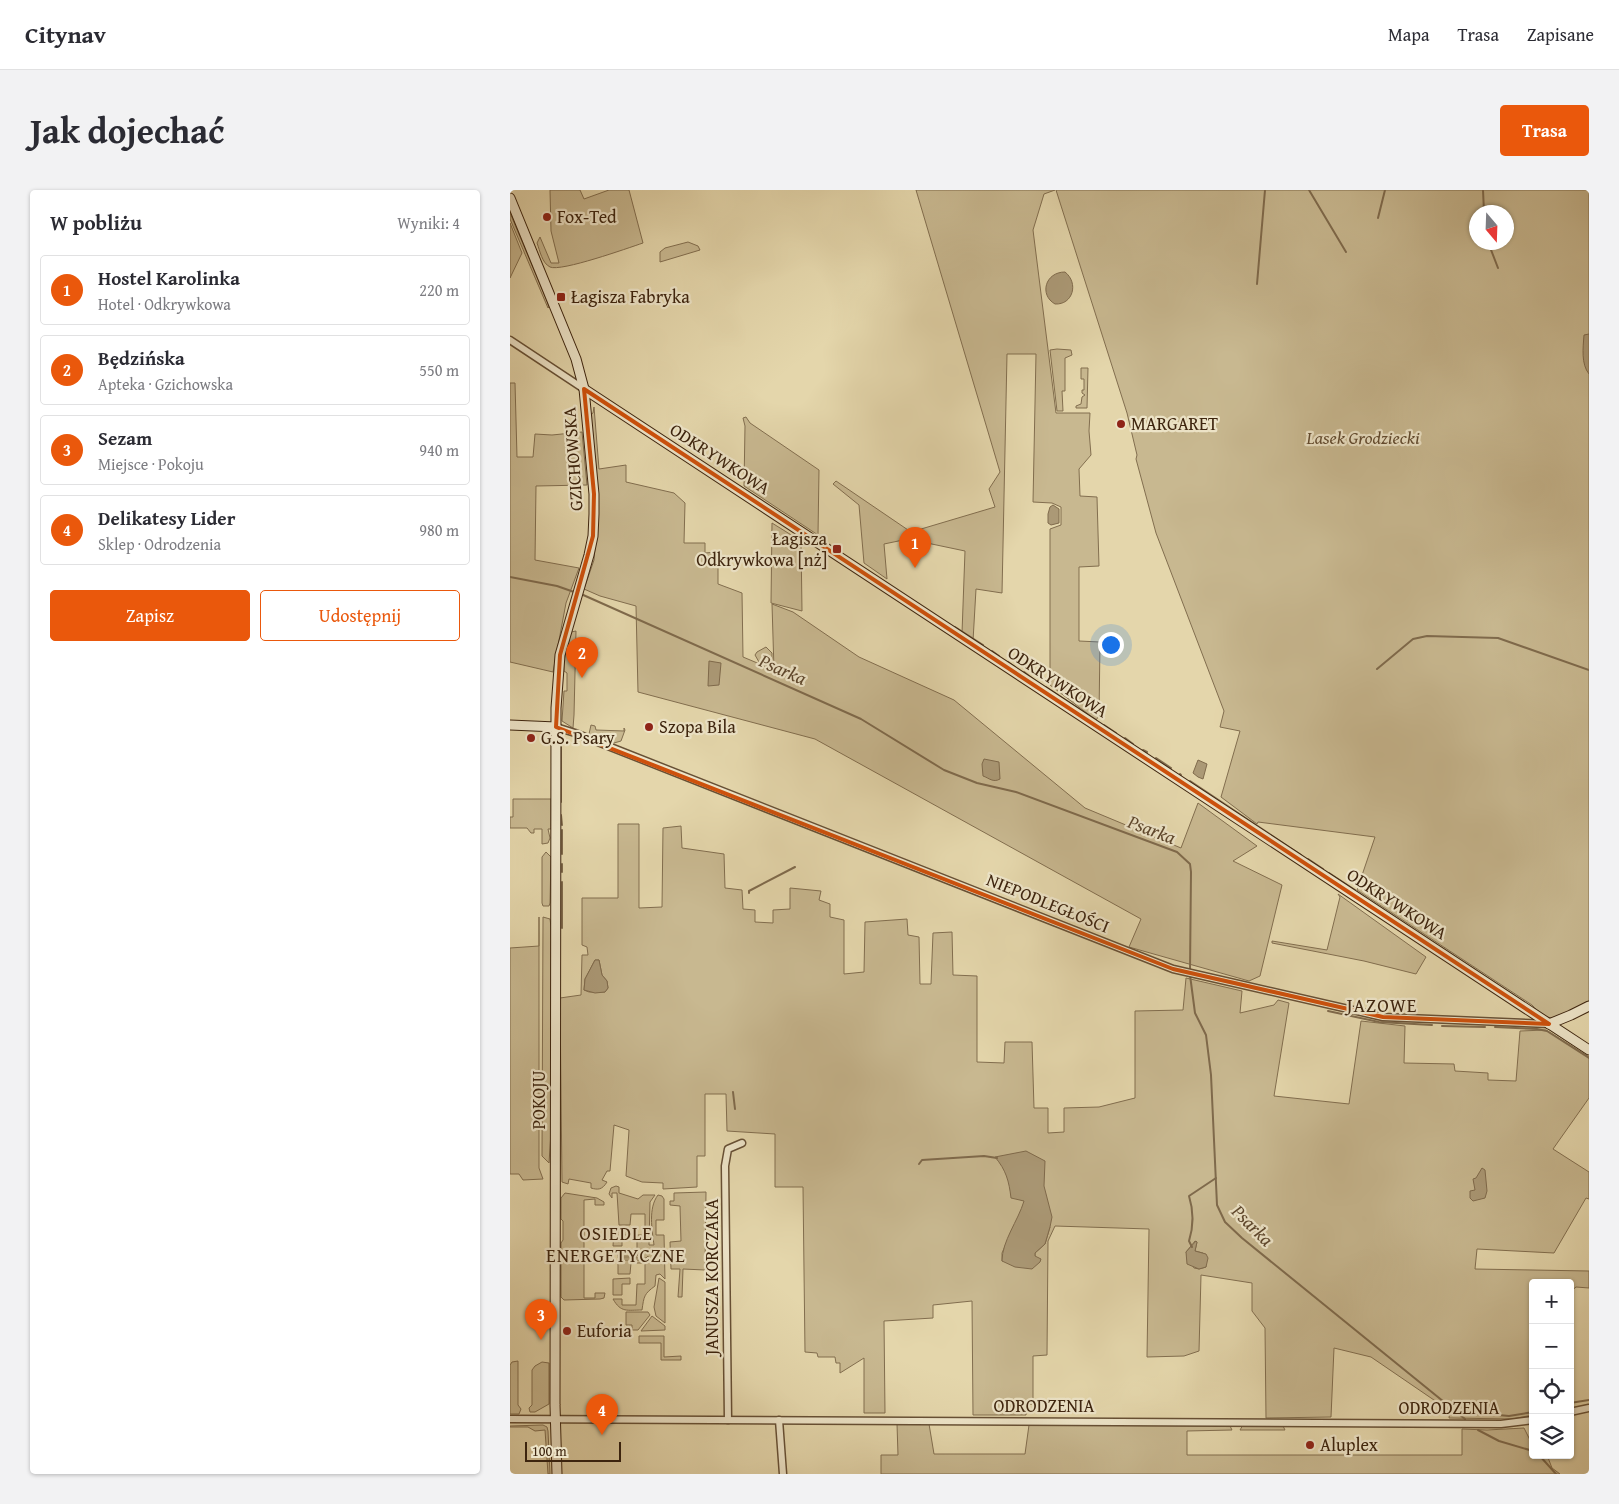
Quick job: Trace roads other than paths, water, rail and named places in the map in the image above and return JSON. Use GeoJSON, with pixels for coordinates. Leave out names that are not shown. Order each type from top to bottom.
{"type":"FeatureCollection","features":[{"type":"Feature","properties":{"kind":"street","name":"GZICHOWSKA"},"geometry":{"type":"LineString","coordinates":[[510,198],[576,359],[584,389],[594,494],[593,536],[582,582],[560,655],[556,727]]}},
{"type":"Feature","properties":{"kind":"street","name":"ODKRYWKOWA"},"geometry":{"type":"LineString","coordinates":[[510,340],[1589,1050]]}},
{"type":"Feature","properties":{"kind":"street"},"geometry":{"type":"LineString","coordinates":[[510,725],[556,727]]}},
{"type":"Feature","properties":{"kind":"street","name":"NIEPODLEGŁOŚCI"},"geometry":{"type":"LineString","coordinates":[[556,727],[1173,969],[1384,1017],[1549,1024]]}},
{"type":"Feature","properties":{"kind":"street","name":"POKOJU"},"geometry":{"type":"LineString","coordinates":[[556,727],[555,1418],[557,1474]]}},
{"type":"Feature","properties":{"kind":"street"},"geometry":{"type":"LineString","coordinates":[[1549,1024],[1589,1006]]}},
{"type":"Feature","properties":{"kind":"street","name":"JANUSZA KORCZAKA"},"geometry":{"type":"LineString","coordinates":[[728,1420],[726,1166],[728,1149],[742,1143]]}},
{"type":"Feature","properties":{"kind":"street"},"geometry":{"type":"LineString","coordinates":[[1574,1411],[1589,1408]]}},
{"type":"Feature","properties":{"kind":"street","name":"ODRODZENIA"},"geometry":{"type":"LineString","coordinates":[[510,1419],[1459,1424],[1519,1423],[1529,1421]]}},
{"type":"Feature","properties":{"kind":"street"},"geometry":{"type":"LineString","coordinates":[[779,1420],[783,1474]]}},
{"type":"Feature","properties":{"kind":"waterway"},"geometry":{"type":"LineString","coordinates":[[1257,284],[1265,190]]}},
{"type":"Feature","properties":{"kind":"waterway"},"geometry":{"type":"LineString","coordinates":[[1309,190],[1346,252]]}},
{"type":"Feature","properties":{"kind":"waterway"},"geometry":{"type":"LineString","coordinates":[[1378,218],[1385,190]]}},
{"type":"Feature","properties":{"kind":"waterway"},"geometry":{"type":"LineString","coordinates":[[1483,190],[1484,205]]}},
{"type":"Feature","properties":{"kind":"waterway"},"geometry":{"type":"LineString","coordinates":[[1491,250],[1498,268]]}},
{"type":"Feature","properties":{"kind":"waterway","name":"Psarka"},"geometry":{"type":"LineString","coordinates":[[510,577],[557,586],[574,592]]}},
{"type":"Feature","properties":{"kind":"waterway","name":"Psarka"},"geometry":{"type":"LineString","coordinates":[[581,594],[861,719],[944,770],[977,783],[1016,792],[1177,852],[1190,864],[1191,872],[1190,970]]}},
{"type":"Feature","properties":{"kind":"waterway"},"geometry":{"type":"LineString","coordinates":[[955,627],[983,645]]}},
{"type":"Feature","properties":{"kind":"waterway"},"geometry":{"type":"LineString","coordinates":[[1377,669],[1413,639],[1427,636],[1498,638],[1589,670]]}},
{"type":"Feature","properties":{"kind":"waterway"},"geometry":{"type":"LineString","coordinates":[[992,651],[999,656]]}},
{"type":"Feature","properties":{"kind":"waterway"},"geometry":{"type":"LineString","coordinates":[[1008,662],[1015,667]]}},
{"type":"Feature","properties":{"kind":"waterway"},"geometry":{"type":"LineString","coordinates":[[1024,672],[1037,682]]}},
{"type":"Feature","properties":{"kind":"waterway"},"geometry":{"type":"LineString","coordinates":[[1046,687],[1096,720]]}},
{"type":"Feature","properties":{"kind":"waterway"},"geometry":{"type":"LineString","coordinates":[[1104,725],[1116,733]]}},
{"type":"Feature","properties":{"kind":"waterway"},"geometry":{"type":"LineString","coordinates":[[1125,738],[1133,744]]}},
{"type":"Feature","properties":{"kind":"waterway"},"geometry":{"type":"LineString","coordinates":[[561,747],[561,802]]}},
{"type":"Feature","properties":{"kind":"waterway"},"geometry":{"type":"LineString","coordinates":[[1143,750],[1147,752]]}},
{"type":"Feature","properties":{"kind":"waterway"},"geometry":{"type":"LineString","coordinates":[[1156,758],[1171,768]]}},
{"type":"Feature","properties":{"kind":"waterway"},"geometry":{"type":"LineString","coordinates":[[1190,781],[1301,855]]}},
{"type":"Feature","properties":{"kind":"waterway"},"geometry":{"type":"LineString","coordinates":[[561,815],[562,825]]}},
{"type":"Feature","properties":{"kind":"waterway"},"geometry":{"type":"LineString","coordinates":[[562,830],[562,854]]}},
{"type":"Feature","properties":{"kind":"waterway"},"geometry":{"type":"LineString","coordinates":[[1308,859],[1323,869]]}},
{"type":"Feature","properties":{"kind":"waterway"},"geometry":{"type":"LineString","coordinates":[[562,864],[562,872]]}},
{"type":"Feature","properties":{"kind":"waterway"},"geometry":{"type":"LineString","coordinates":[[749,893],[749,891],[795,867]]}},
{"type":"Feature","properties":{"kind":"waterway"},"geometry":{"type":"LineString","coordinates":[[1329,873],[1355,890]]}},
{"type":"Feature","properties":{"kind":"waterway"},"geometry":{"type":"LineString","coordinates":[[562,882],[562,928]]}},
{"type":"Feature","properties":{"kind":"waterway","name":"Psarka"},"geometry":{"type":"LineString","coordinates":[[1190,975],[1195,1013],[1206,1035],[1211,1075],[1217,1205],[1225,1222],[1242,1238],[1465,1419]]}},
{"type":"Feature","properties":{"kind":"waterway"},"geometry":{"type":"LineString","coordinates":[[1328,1011],[1379,1022],[1432,1025]]}},
{"type":"Feature","properties":{"kind":"waterway"},"geometry":{"type":"LineString","coordinates":[[1442,1026],[1485,1027]]}},
{"type":"Feature","properties":{"kind":"waterway"},"geometry":{"type":"LineString","coordinates":[[1495,1027],[1547,1031],[1589,1058]]}},
{"type":"Feature","properties":{"kind":"waterway"},"geometry":{"type":"LineString","coordinates":[[733,1092],[735,1109]]}},
{"type":"Feature","properties":{"kind":"waterway"},"geometry":{"type":"LineString","coordinates":[[919,1164],[922,1160],[984,1156],[997,1158]]}},
{"type":"Feature","properties":{"kind":"waterway"},"geometry":{"type":"LineString","coordinates":[[1192,1247],[1189,1241],[1193,1218],[1189,1196],[1216,1178]]}},
{"type":"Feature","properties":{"kind":"waterway"},"geometry":{"type":"LineString","coordinates":[[1574,1402],[1589,1400]]}},
{"type":"Feature","properties":{"kind":"waterway"},"geometry":{"type":"LineString","coordinates":[[1476,1413],[1509,1416],[1529,1413]]}},
{"type":"Feature","properties":{"kind":"waterway","name":"Psarka"},"geometry":{"type":"LineString","coordinates":[[1460,1414],[1467,1414]]}},
{"type":"Feature","properties":{"kind":"waterway","name":"Psarka"},"geometry":{"type":"LineString","coordinates":[[1478,1430],[1499,1441],[1529,1450]]}},
{"type":"Feature","properties":{"kind":"waterway","name":"Psarka"},"geometry":{"type":"LineString","coordinates":[[1543,1459],[1556,1474]]}},
{"type":"Feature","properties":{"kind":"place","name":"Fox-Ted"},"geometry":{"type":"Point","coordinates":[547,217]}},
{"type":"Feature","properties":{"kind":"place","name":"Łagisza Fabryka"},"geometry":{"type":"Point","coordinates":[561,297]}},
{"type":"Feature","properties":{"kind":"place","name":"MARGARET"},"geometry":{"type":"Point","coordinates":[1121,424]}},
{"type":"Feature","properties":{"kind":"place","name":"Łagisza Odkrywkowa [nż]"},"geometry":{"type":"Point","coordinates":[837,549]}},
{"type":"Feature","properties":{"kind":"place","name":"Hostel Karolinka"},"geometry":{"type":"Point","coordinates":[915,568]}},
{"type":"Feature","properties":{"kind":"place","name":"Będzińska"},"geometry":{"type":"Point","coordinates":[582,678]}},
{"type":"Feature","properties":{"kind":"place","name":"Szopa Bila"},"geometry":{"type":"Point","coordinates":[649,727]}},
{"type":"Feature","properties":{"kind":"place","name":"G.S. Psary"},"geometry":{"type":"Point","coordinates":[531,738]}},
{"type":"Feature","properties":{"kind":"place","name":"Euforia"},"geometry":{"type":"Point","coordinates":[567,1331]}},
{"type":"Feature","properties":{"kind":"place","name":"Sezam"},"geometry":{"type":"Point","coordinates":[541,1340]}},
{"type":"Feature","properties":{"kind":"place","name":"Delikatesy Lider"},"geometry":{"type":"Point","coordinates":[602,1435]}},
{"type":"Feature","properties":{"kind":"place","name":"Aluplex"},"geometry":{"type":"Point","coordinates":[1310,1445]}},
{"type":"Feature","properties":{"kind":"district","name":"JAZOWE"},"geometry":{"type":"Point","coordinates":[1382,1005]}},
{"type":"Feature","properties":{"kind":"district","name":"OSIEDLE ENERGETYCZNE"},"geometry":{"type":"Point","coordinates":[616,1244]}},
{"type":"Feature","properties":{"kind":"park label","name":"Lasek Grodziecki"},"geometry":{"type":"Point","coordinates":[1363,438]}}]}
